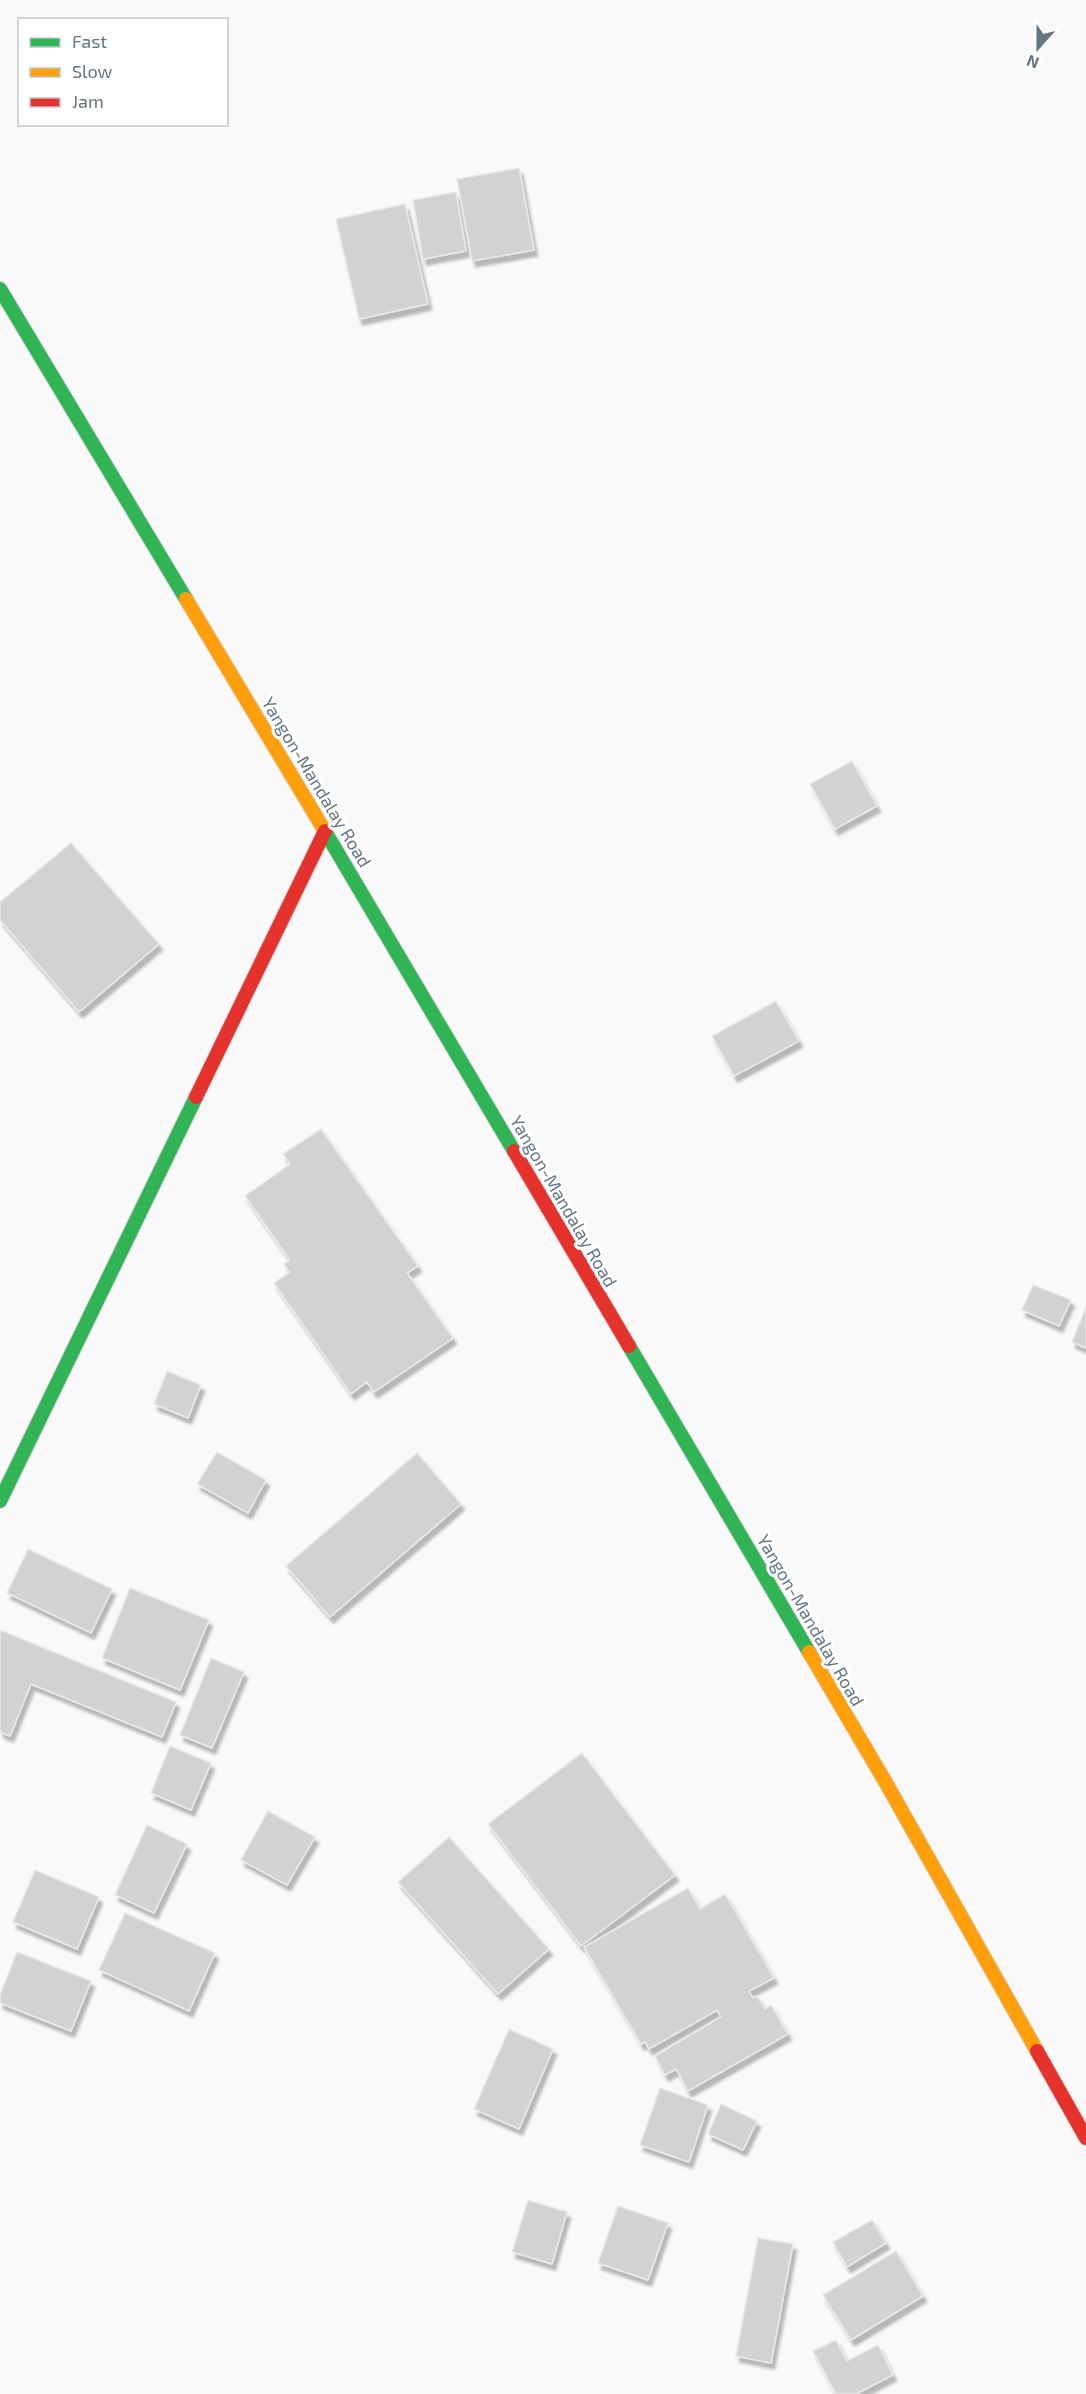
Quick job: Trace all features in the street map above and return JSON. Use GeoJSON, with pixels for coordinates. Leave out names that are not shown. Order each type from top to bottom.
{"type":"FeatureCollection","features":[{"type":"Feature","properties":{"kind":"main road","name":"Yangon-Mandalay Road"},"geometry":{"type":"LineString","coordinates":[[0,289],[325,831],[880,1773],[1086,2138]]}},
{"type":"Feature","properties":{"kind":"main road"},"geometry":{"type":"LineString","coordinates":[[0,1501],[325,831]]}},
{"type":"Feature","properties":{"kind":"building"},"geometry":{"type":"Polygon","coordinates":[[[519,168],[534,250],[472,261],[457,179],[519,168]]]}},
{"type":"Feature","properties":{"kind":"building"},"geometry":{"type":"Polygon","coordinates":[[[456,192],[466,251],[423,259],[413,200],[456,192]]]}},
{"type":"Feature","properties":{"kind":"building"},"geometry":{"type":"Polygon","coordinates":[[[405,204],[428,304],[359,319],[336,219],[405,204]]]}},
{"type":"Feature","properties":{"kind":"building"},"geometry":{"type":"Polygon","coordinates":[[[852,761],[877,806],[835,829],[810,784],[852,761]]]}},
{"type":"Feature","properties":{"kind":"building"},"geometry":{"type":"Polygon","coordinates":[[[71,843],[159,944],[79,1012],[0,920],[0,902],[71,843]]]}},
{"type":"Feature","properties":{"kind":"building"},"geometry":{"type":"Polygon","coordinates":[[[776,1001],[799,1041],[734,1076],[712,1036],[776,1001]]]}},
{"type":"Feature","properties":{"kind":"building"},"geometry":{"type":"Polygon","coordinates":[[[321,1129],[418,1266],[407,1273],[453,1338],[374,1392],[367,1382],[351,1394],[274,1283],[290,1272],[284,1264],[290,1260],[245,1196],[290,1164],[283,1154],[321,1129]]]}},
{"type":"Feature","properties":{"kind":"building"},"geometry":{"type":"Polygon","coordinates":[[[1033,1285],[1071,1300],[1059,1326],[1022,1310],[1033,1285]]]}},
{"type":"Feature","properties":{"kind":"building"},"geometry":{"type":"Polygon","coordinates":[[[1086,1307],[1086,1348],[1072,1342],[1086,1307]]]}},
{"type":"Feature","properties":{"kind":"building"},"geometry":{"type":"Polygon","coordinates":[[[167,1371],[201,1385],[188,1418],[154,1404],[167,1371]]]}},
{"type":"Feature","properties":{"kind":"building"},"geometry":{"type":"Polygon","coordinates":[[[217,1452],[266,1480],[248,1513],[197,1484],[217,1452]]]}},
{"type":"Feature","properties":{"kind":"building"},"geometry":{"type":"Polygon","coordinates":[[[417,1453],[461,1504],[330,1617],[286,1566],[417,1453]]]}},
{"type":"Feature","properties":{"kind":"building"},"geometry":{"type":"Polygon","coordinates":[[[28,1549],[112,1589],[91,1633],[7,1593],[28,1549]]]}},
{"type":"Feature","properties":{"kind":"building"},"geometry":{"type":"Polygon","coordinates":[[[130,1588],[209,1620],[180,1690],[102,1658],[130,1588]]]}},
{"type":"Feature","properties":{"kind":"building"},"geometry":{"type":"Polygon","coordinates":[[[0,1630],[176,1702],[162,1737],[31,1684],[10,1736],[0,1732],[0,1630]]]}},
{"type":"Feature","properties":{"kind":"building"},"geometry":{"type":"Polygon","coordinates":[[[211,1658],[244,1672],[212,1748],[180,1735],[211,1658]]]}},
{"type":"Feature","properties":{"kind":"building"},"geometry":{"type":"Polygon","coordinates":[[[170,1746],[211,1763],[191,1810],[151,1793],[170,1746]]]}},
{"type":"Feature","properties":{"kind":"building"},"geometry":{"type":"Polygon","coordinates":[[[582,1753],[675,1875],[581,1946],[488,1824],[582,1753]]]}},
{"type":"Feature","properties":{"kind":"building"},"geometry":{"type":"Polygon","coordinates":[[[268,1811],[315,1837],[287,1885],[241,1860],[268,1811]]]}},
{"type":"Feature","properties":{"kind":"building"},"geometry":{"type":"Polygon","coordinates":[[[147,1825],[187,1844],[154,1913],[115,1895],[147,1825]]]}},
{"type":"Feature","properties":{"kind":"building"},"geometry":{"type":"Polygon","coordinates":[[[449,1837],[549,1949],[498,1994],[398,1882],[449,1837]]]}},
{"type":"Feature","properties":{"kind":"building"},"geometry":{"type":"Polygon","coordinates":[[[35,1870],[99,1897],[77,1949],[13,1922],[35,1870]]]}},
{"type":"Feature","properties":{"kind":"building"},"geometry":{"type":"Polygon","coordinates":[[[688,1888],[700,1909],[725,1894],[774,1978],[749,1991],[753,1998],[757,1996],[765,2009],[771,2005],[788,2034],[688,2091],[676,2069],[665,2075],[655,2056],[721,2017],[717,2010],[649,2049],[645,2042],[641,2044],[584,1947],[688,1888]]]}},
{"type":"Feature","properties":{"kind":"building"},"geometry":{"type":"Polygon","coordinates":[[[125,1913],[215,1953],[189,2011],[99,1970],[125,1913]]]}},
{"type":"Feature","properties":{"kind":"building"},"geometry":{"type":"Polygon","coordinates":[[[17,1952],[91,1981],[71,2031],[0,2003],[0,1995],[17,1952]]]}},
{"type":"Feature","properties":{"kind":"building"},"geometry":{"type":"Polygon","coordinates":[[[509,2029],[553,2049],[519,2129],[474,2109],[509,2029]]]}},
{"type":"Feature","properties":{"kind":"building"},"geometry":{"type":"Polygon","coordinates":[[[660,2088],[708,2105],[689,2162],[640,2145],[660,2088]]]}},
{"type":"Feature","properties":{"kind":"building"},"geometry":{"type":"Polygon","coordinates":[[[721,2104],[757,2121],[743,2150],[708,2134],[721,2104]]]}},
{"type":"Feature","properties":{"kind":"building"},"geometry":{"type":"Polygon","coordinates":[[[528,2200],[567,2212],[552,2264],[512,2252],[528,2200]]]}},
{"type":"Feature","properties":{"kind":"building"},"geometry":{"type":"Polygon","coordinates":[[[618,2206],[668,2223],[648,2280],[598,2263],[618,2206]]]}},
{"type":"Feature","properties":{"kind":"building"},"geometry":{"type":"Polygon","coordinates":[[[872,2220],[886,2243],[847,2267],[833,2242],[872,2220]]]}},
{"type":"Feature","properties":{"kind":"building"},"geometry":{"type":"Polygon","coordinates":[[[758,2238],[793,2244],[771,2363],[736,2356],[758,2238]]]}},
{"type":"Feature","properties":{"kind":"building"},"geometry":{"type":"Polygon","coordinates":[[[896,2251],[923,2296],[851,2340],[823,2295],[896,2251]]]}},
{"type":"Feature","properties":{"kind":"building"},"geometry":{"type":"Polygon","coordinates":[[[836,2340],[847,2361],[878,2345],[893,2375],[856,2394],[836,2394],[813,2351],[836,2340]]]}},
{"type":"Feature","properties":{"kind":"traffic: fast"},"geometry":{"type":"LineString","coordinates":[[0,289],[186,599]]}},
{"type":"Feature","properties":{"kind":"traffic: fast"},"geometry":{"type":"LineString","coordinates":[[323,828],[514,1151]]}},
{"type":"Feature","properties":{"kind":"traffic: fast"},"geometry":{"type":"LineString","coordinates":[[0,1501],[196,1097]]}},
{"type":"Feature","properties":{"kind":"traffic: fast"},"geometry":{"type":"LineString","coordinates":[[629,1346],[809,1652]]}},
{"type":"Feature","properties":{"kind":"traffic: slow"},"geometry":{"type":"LineString","coordinates":[[186,599],[323,828]]}},
{"type":"Feature","properties":{"kind":"traffic: slow"},"geometry":{"type":"LineString","coordinates":[[809,1652],[886,1783],[1037,2051]]}},
{"type":"Feature","properties":{"kind":"traffic: jam"},"geometry":{"type":"LineString","coordinates":[[196,1097],[325,831]]}},
{"type":"Feature","properties":{"kind":"traffic: jam"},"geometry":{"type":"LineString","coordinates":[[514,1151],[629,1346]]}},
{"type":"Feature","properties":{"kind":"traffic: jam"},"geometry":{"type":"LineString","coordinates":[[1037,2051],[1086,2138]]}}]}
